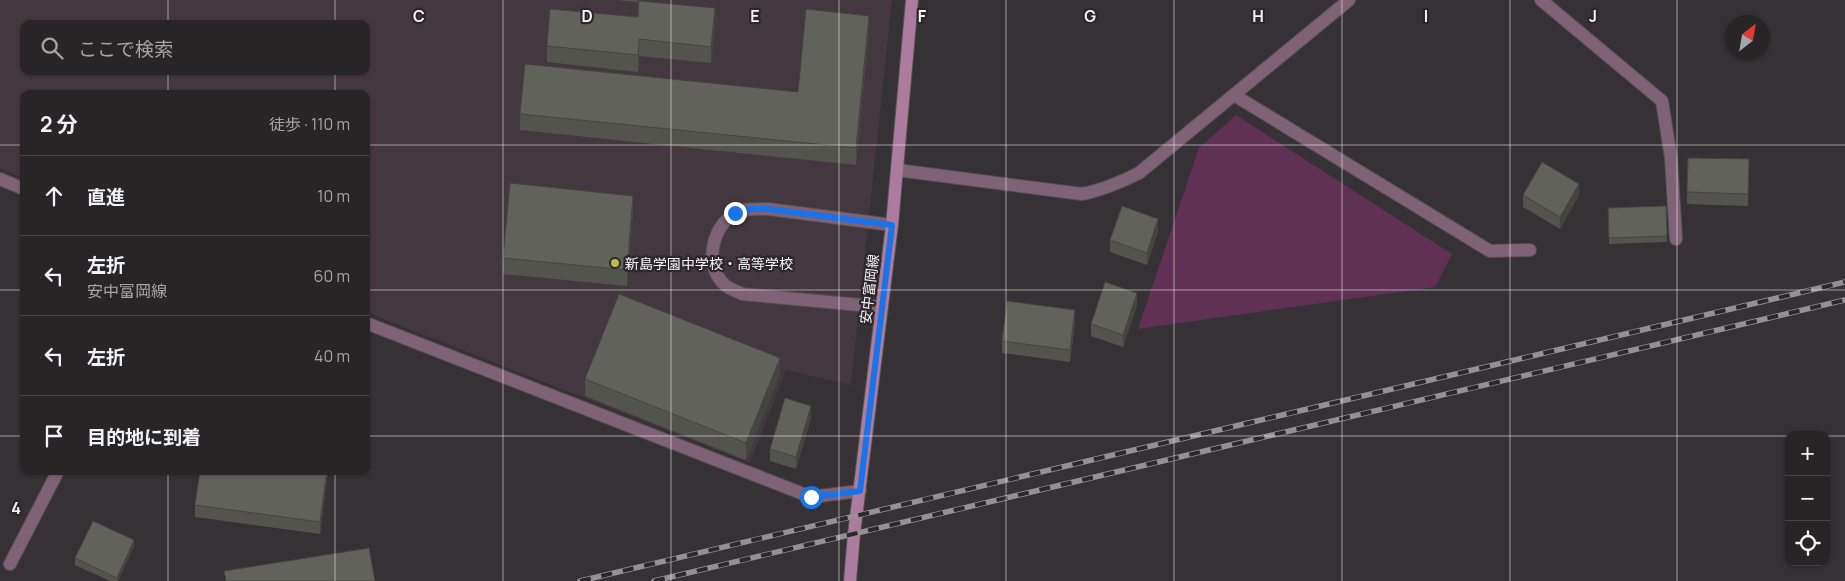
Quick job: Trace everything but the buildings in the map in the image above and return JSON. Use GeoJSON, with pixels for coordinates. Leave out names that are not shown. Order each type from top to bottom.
{"type":"FeatureCollection","features":[{"type":"Feature","properties":{"kind":"main road","name":"安中富岡線"},"geometry":{"type":"LineString","coordinates":[[850,581],[892,225],[912,0]]}},
{"type":"Feature","properties":{"kind":"street"},"geometry":{"type":"LineString","coordinates":[[896,170],[1082,194],[1095,192],[1140,173],[1349,0]]}},
{"type":"Feature","properties":{"kind":"street"},"geometry":{"type":"LineString","coordinates":[[1540,0],[1662,101],[1671,158],[1676,239]]}},
{"type":"Feature","properties":{"kind":"street"},"geometry":{"type":"LineString","coordinates":[[1234,95],[1490,251],[1530,250]]}},
{"type":"Feature","properties":{"kind":"street"},"geometry":{"type":"LineString","coordinates":[[0,179],[20,187]]}},
{"type":"Feature","properties":{"kind":"street"},"geometry":{"type":"LineString","coordinates":[[882,307],[742,294],[725,285],[715,271],[712,256],[718,233],[726,220],[735,213],[750,209],[768,209],[892,225]]}},
{"type":"Feature","properties":{"kind":"street"},"geometry":{"type":"LineString","coordinates":[[370,325],[811,497],[860,491]]}},
{"type":"Feature","properties":{"kind":"street"},"geometry":{"type":"LineString","coordinates":[[10,564],[56,475]]}},
{"type":"Feature","properties":{"kind":"shaded area","name":"新島学園中学校・高等学校"},"geometry":{"type":"Polygon","coordinates":[[[0,0],[892,0],[851,385],[786,370],[750,463],[370,314],[370,90],[20,90],[20,176],[0,169],[0,0]]]}},
{"type":"Feature","properties":{"kind":"shaded area"},"geometry":{"type":"Polygon","coordinates":[[[1236,115],[1452,254],[1435,287],[1138,329],[1199,148],[1236,115]]]}},
{"type":"Feature","properties":{"kind":"railway"},"geometry":{"type":"LineString","coordinates":[[580,581],[1845,282]]}},
{"type":"Feature","properties":{"kind":"railway"},"geometry":{"type":"LineString","coordinates":[[654,581],[1845,300]]}},
{"type":"Feature","properties":{"kind":"place","name":"新島学園中学校・高等学校"},"geometry":{"type":"Point","coordinates":[615,263]}},
{"type":"Feature","properties":{"kind":"route"},"geometry":{"type":"LineString","coordinates":[[735,213],[750,209],[768,209],[892,225],[860,491],[811,497]]}}]}
